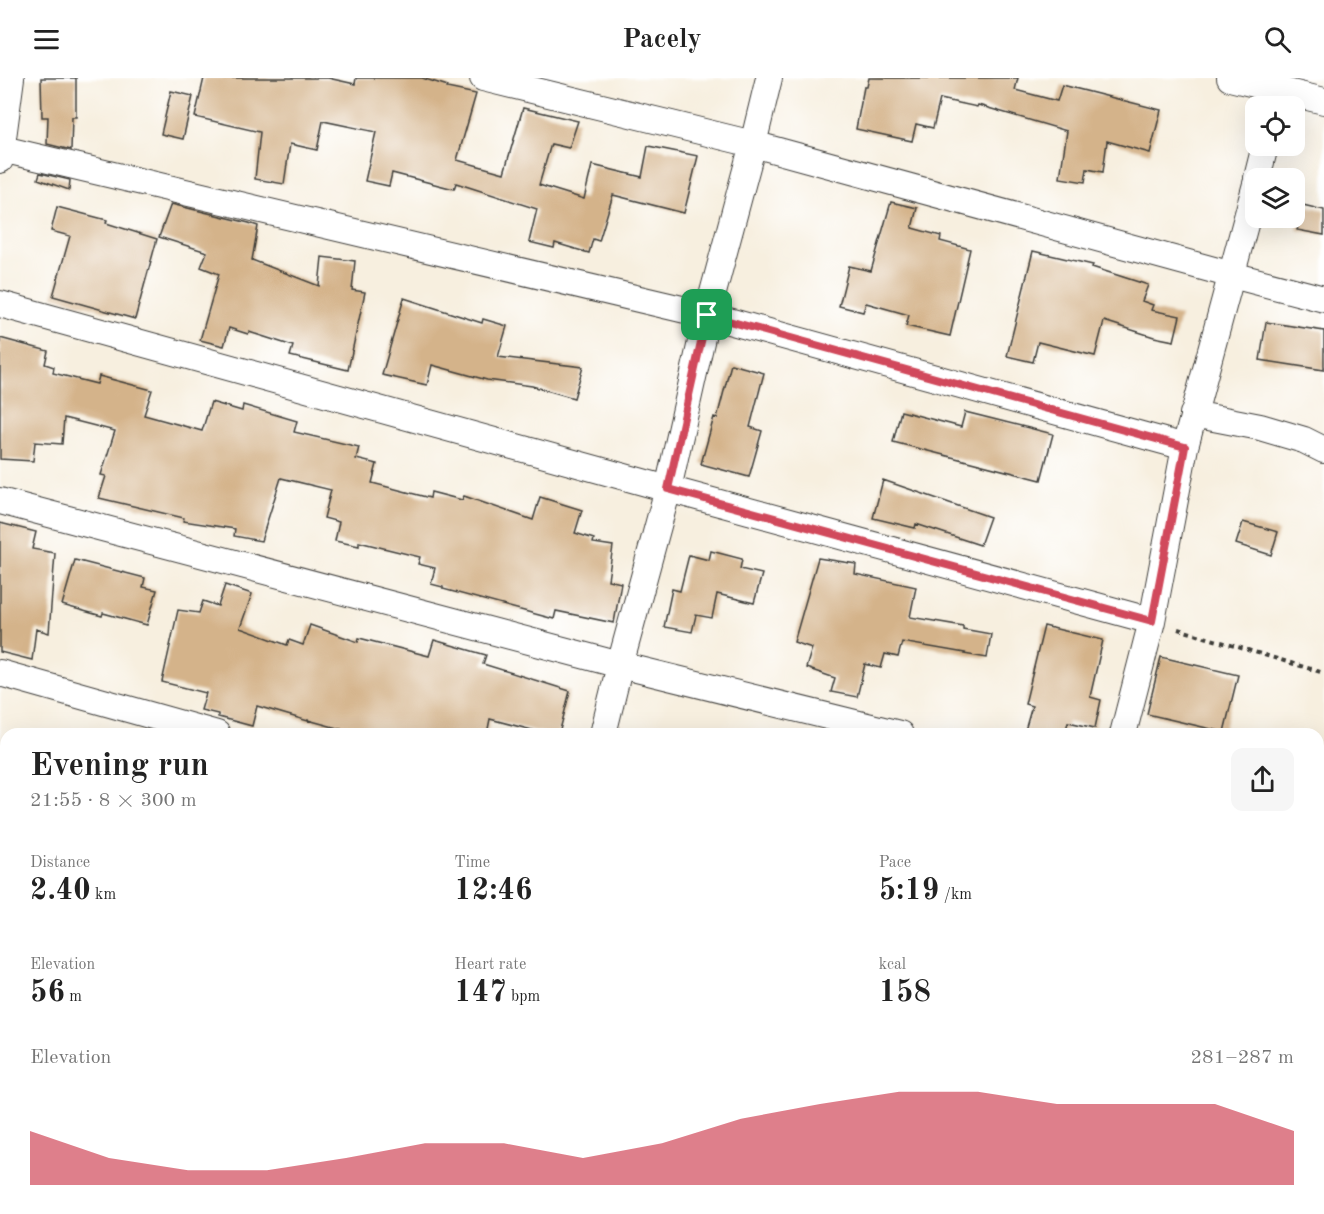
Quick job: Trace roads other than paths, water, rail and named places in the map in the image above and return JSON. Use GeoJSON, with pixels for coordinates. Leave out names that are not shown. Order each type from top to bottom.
{"type":"FeatureCollection","features":[{"type":"Feature","properties":{"kind":"street"},"geometry":{"type":"LineString","coordinates":[[11,78],[1,154],[707,315],[1185,447]]}},
{"type":"Feature","properties":{"kind":"street"},"geometry":{"type":"LineString","coordinates":[[483,78],[753,144],[1324,299]]}},
{"type":"Feature","properties":{"kind":"street"},"geometry":{"type":"LineString","coordinates":[[604,728],[668,489],[707,315],[769,78]]}},
{"type":"Feature","properties":{"kind":"street"},"geometry":{"type":"LineString","coordinates":[[1230,78],[1324,101]]}},
{"type":"Feature","properties":{"kind":"street"},"geometry":{"type":"LineString","coordinates":[[1125,728],[1152,621],[1185,447],[1245,226]]}},
{"type":"Feature","properties":{"kind":"street"},"geometry":{"type":"LineString","coordinates":[[0,304],[1152,621]]}},
{"type":"Feature","properties":{"kind":"street"},"geometry":{"type":"LineString","coordinates":[[1193,414],[1271,430],[1304,440],[1324,450]]}},
{"type":"Feature","properties":{"kind":"street"},"geometry":{"type":"LineString","coordinates":[[0,501],[620,665],[876,728]]}},
{"type":"Feature","properties":{"kind":"street"},"geometry":{"type":"LineString","coordinates":[[0,673],[196,728]]}}]}
